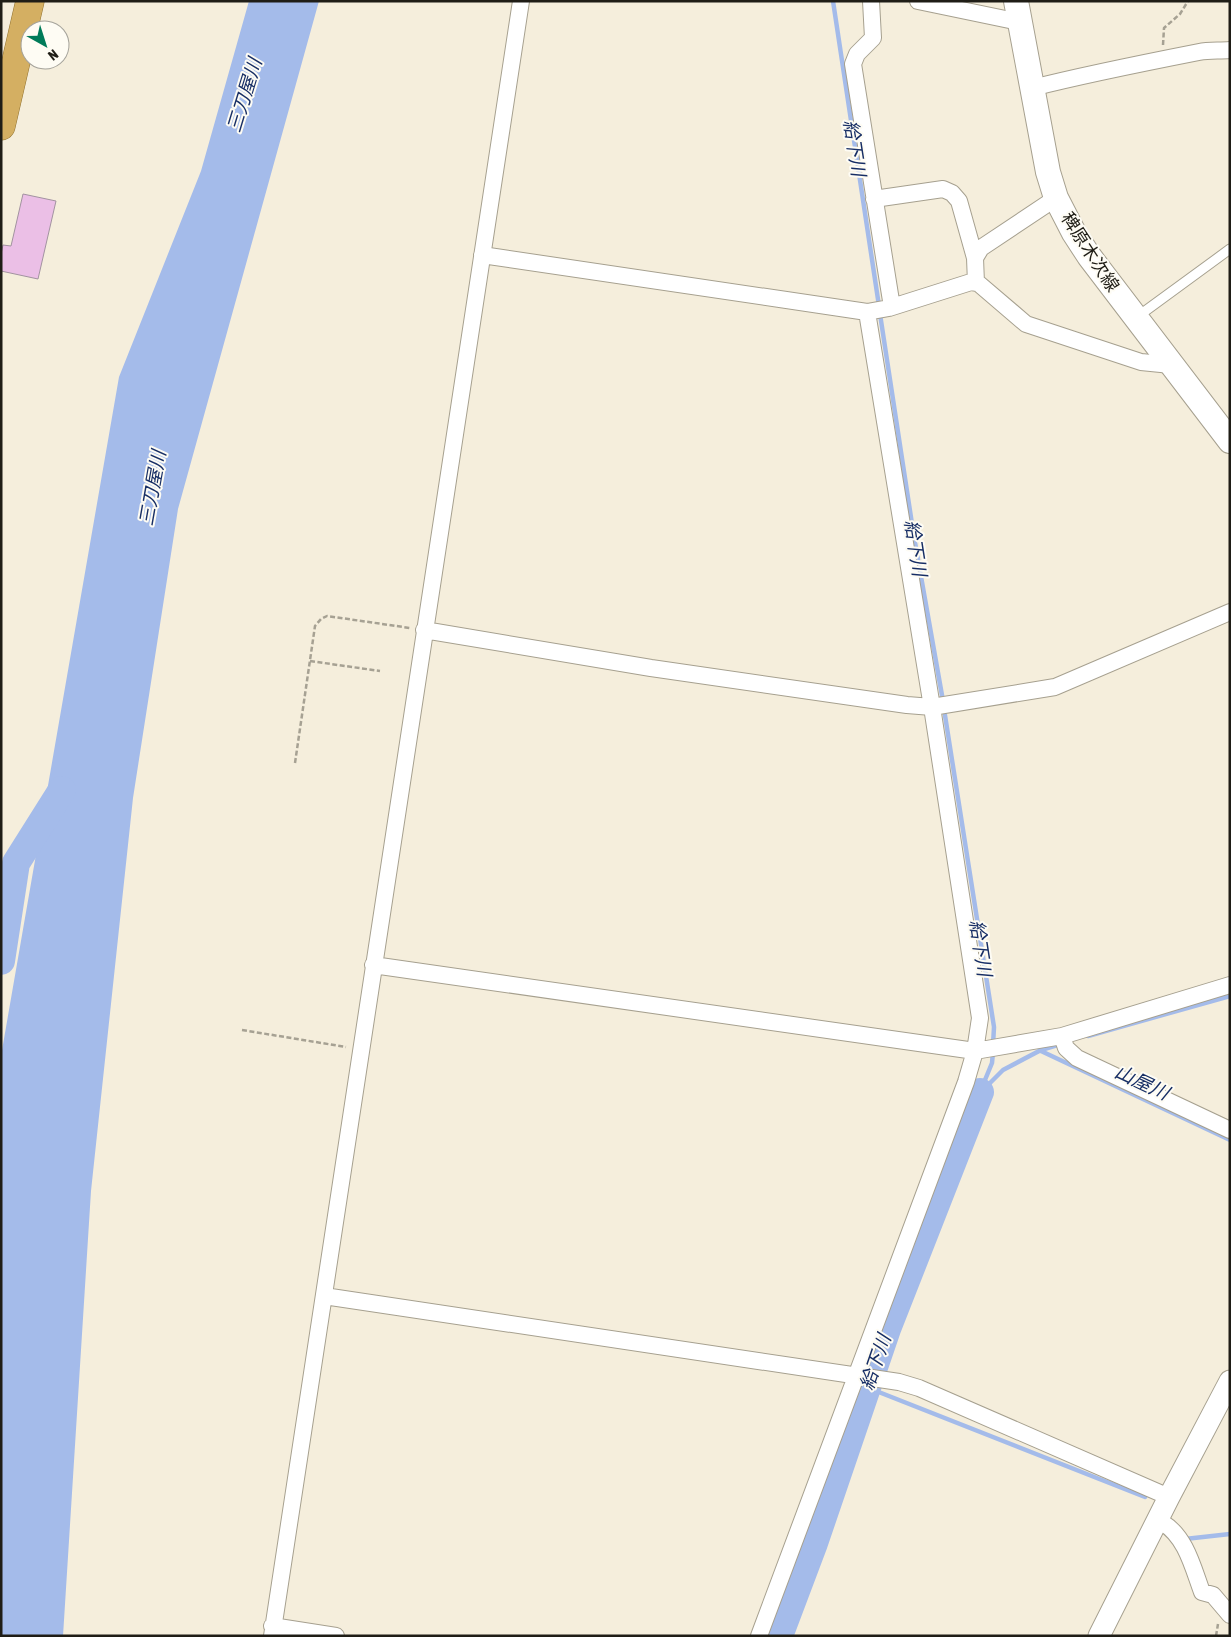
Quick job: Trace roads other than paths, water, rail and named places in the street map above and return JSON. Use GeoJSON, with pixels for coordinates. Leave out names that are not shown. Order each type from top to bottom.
{"type":"FeatureCollection","features":[{"type":"Feature","properties":{"kind":"highway"},"geometry":{"type":"LineString","coordinates":[[1,126],[30,1]]}},
{"type":"Feature","properties":{"kind":"main road","name":"稗原木次線"},"geometry":{"type":"LineString","coordinates":[[1017,12],[1048,172],[1056,198],[1074,233],[1089,256],[1230,440]]}},
{"type":"Feature","properties":{"kind":"street"},"geometry":{"type":"LineString","coordinates":[[336,1636],[272,1631],[521,1]]}},
{"type":"Feature","properties":{"kind":"street"},"geometry":{"type":"LineString","coordinates":[[759,1636],[859,1376],[979,1051],[980,1018],[940,706],[880,310],[874,199],[853,64],[856,54],[873,38],[871,1]]}},
{"type":"Feature","properties":{"kind":"street"},"geometry":{"type":"LineString","coordinates":[[918,1],[1017,12]]}},
{"type":"Feature","properties":{"kind":"street"},"geometry":{"type":"LineString","coordinates":[[1032,88],[1098,72],[1202,51],[1230,50]]}},
{"type":"Feature","properties":{"kind":"street"},"geometry":{"type":"LineString","coordinates":[[874,199],[943,190],[952,193],[959,201],[975,258],[976,283]]}},
{"type":"Feature","properties":{"kind":"street"},"geometry":{"type":"LineString","coordinates":[[975,258],[981,248],[1056,198]]}},
{"type":"Feature","properties":{"kind":"street"},"geometry":{"type":"LineString","coordinates":[[482,255],[880,310],[972,282],[978,283],[1026,324],[1141,362],[1171,364]]}},
{"type":"Feature","properties":{"kind":"street"},"geometry":{"type":"LineString","coordinates":[[424,630],[661,669],[898,704],[940,706],[1055,687],[1230,612]]}},
{"type":"Feature","properties":{"kind":"street"},"geometry":{"type":"LineString","coordinates":[[373,965],[979,1051],[1004,1046],[1063,1041],[1230,985]]}},
{"type":"Feature","properties":{"kind":"street"},"geometry":{"type":"LineString","coordinates":[[1063,1041],[1077,1058],[1230,1130]]}},
{"type":"Feature","properties":{"kind":"street"},"geometry":{"type":"LineString","coordinates":[[324,1296],[884,1379],[919,1388],[1168,1497]]}},
{"type":"Feature","properties":{"kind":"street"},"geometry":{"type":"LineString","coordinates":[[1099,1636],[1168,1497],[1227,1393]]}},
{"type":"Feature","properties":{"kind":"street"},"geometry":{"type":"LineString","coordinates":[[1163,1523],[1171,1528],[1181,1540],[1202,1592],[1213,1595],[1230,1615]]}},
{"type":"Feature","properties":{"kind":"lane"},"geometry":{"type":"LineString","coordinates":[[1136,318],[1230,249]]}},
{"type":"Feature","properties":{"kind":"water"},"geometry":{"type":"Polygon","coordinates":[[[249,1],[319,1],[178,509],[133,798],[91,1191],[63,1636],[1,1636],[1,1056],[119,377],[201,171],[249,1]]]}},
{"type":"Feature","properties":{"kind":"waterway","name":"給下川"},"geometry":{"type":"LineString","coordinates":[[833,1],[879,306]]}},
{"type":"Feature","properties":{"kind":"waterway","name":"給下川"},"geometry":{"type":"LineString","coordinates":[[880,314],[914,537],[943,701]]}},
{"type":"Feature","properties":{"kind":"waterway","name":"給下川"},"geometry":{"type":"LineString","coordinates":[[944,709],[994,1027],[993,1045]]}},
{"type":"Feature","properties":{"kind":"waterway","name":"三刀屋川"},"geometry":{"type":"LineString","coordinates":[[1,961],[16,863],[62,790]]}},
{"type":"Feature","properties":{"kind":"waterway","name":"給下川"},"geometry":{"type":"LineString","coordinates":[[1088,1036],[1230,996]]}},
{"type":"Feature","properties":{"kind":"waterway","name":"給下川"},"geometry":{"type":"LineString","coordinates":[[983,1090],[1003,1070],[1041,1050],[1061,1044]]}},
{"type":"Feature","properties":{"kind":"waterway","name":"山屋川"},"geometry":{"type":"LineString","coordinates":[[1041,1051],[1230,1140]]}},
{"type":"Feature","properties":{"kind":"waterway","name":"給下川"},"geometry":{"type":"LineString","coordinates":[[980,1092],[992,1063],[993,1052]]}},
{"type":"Feature","properties":{"kind":"waterway","name":"給下川"},"geometry":{"type":"LineString","coordinates":[[779,1636],[814,1543],[887,1329],[980,1092]]}},
{"type":"Feature","properties":{"kind":"waterway"},"geometry":{"type":"LineString","coordinates":[[866,1387],[1145,1497]]}},
{"type":"Feature","properties":{"kind":"waterway"},"geometry":{"type":"LineString","coordinates":[[1185,1539],[1230,1534]]}}]}
